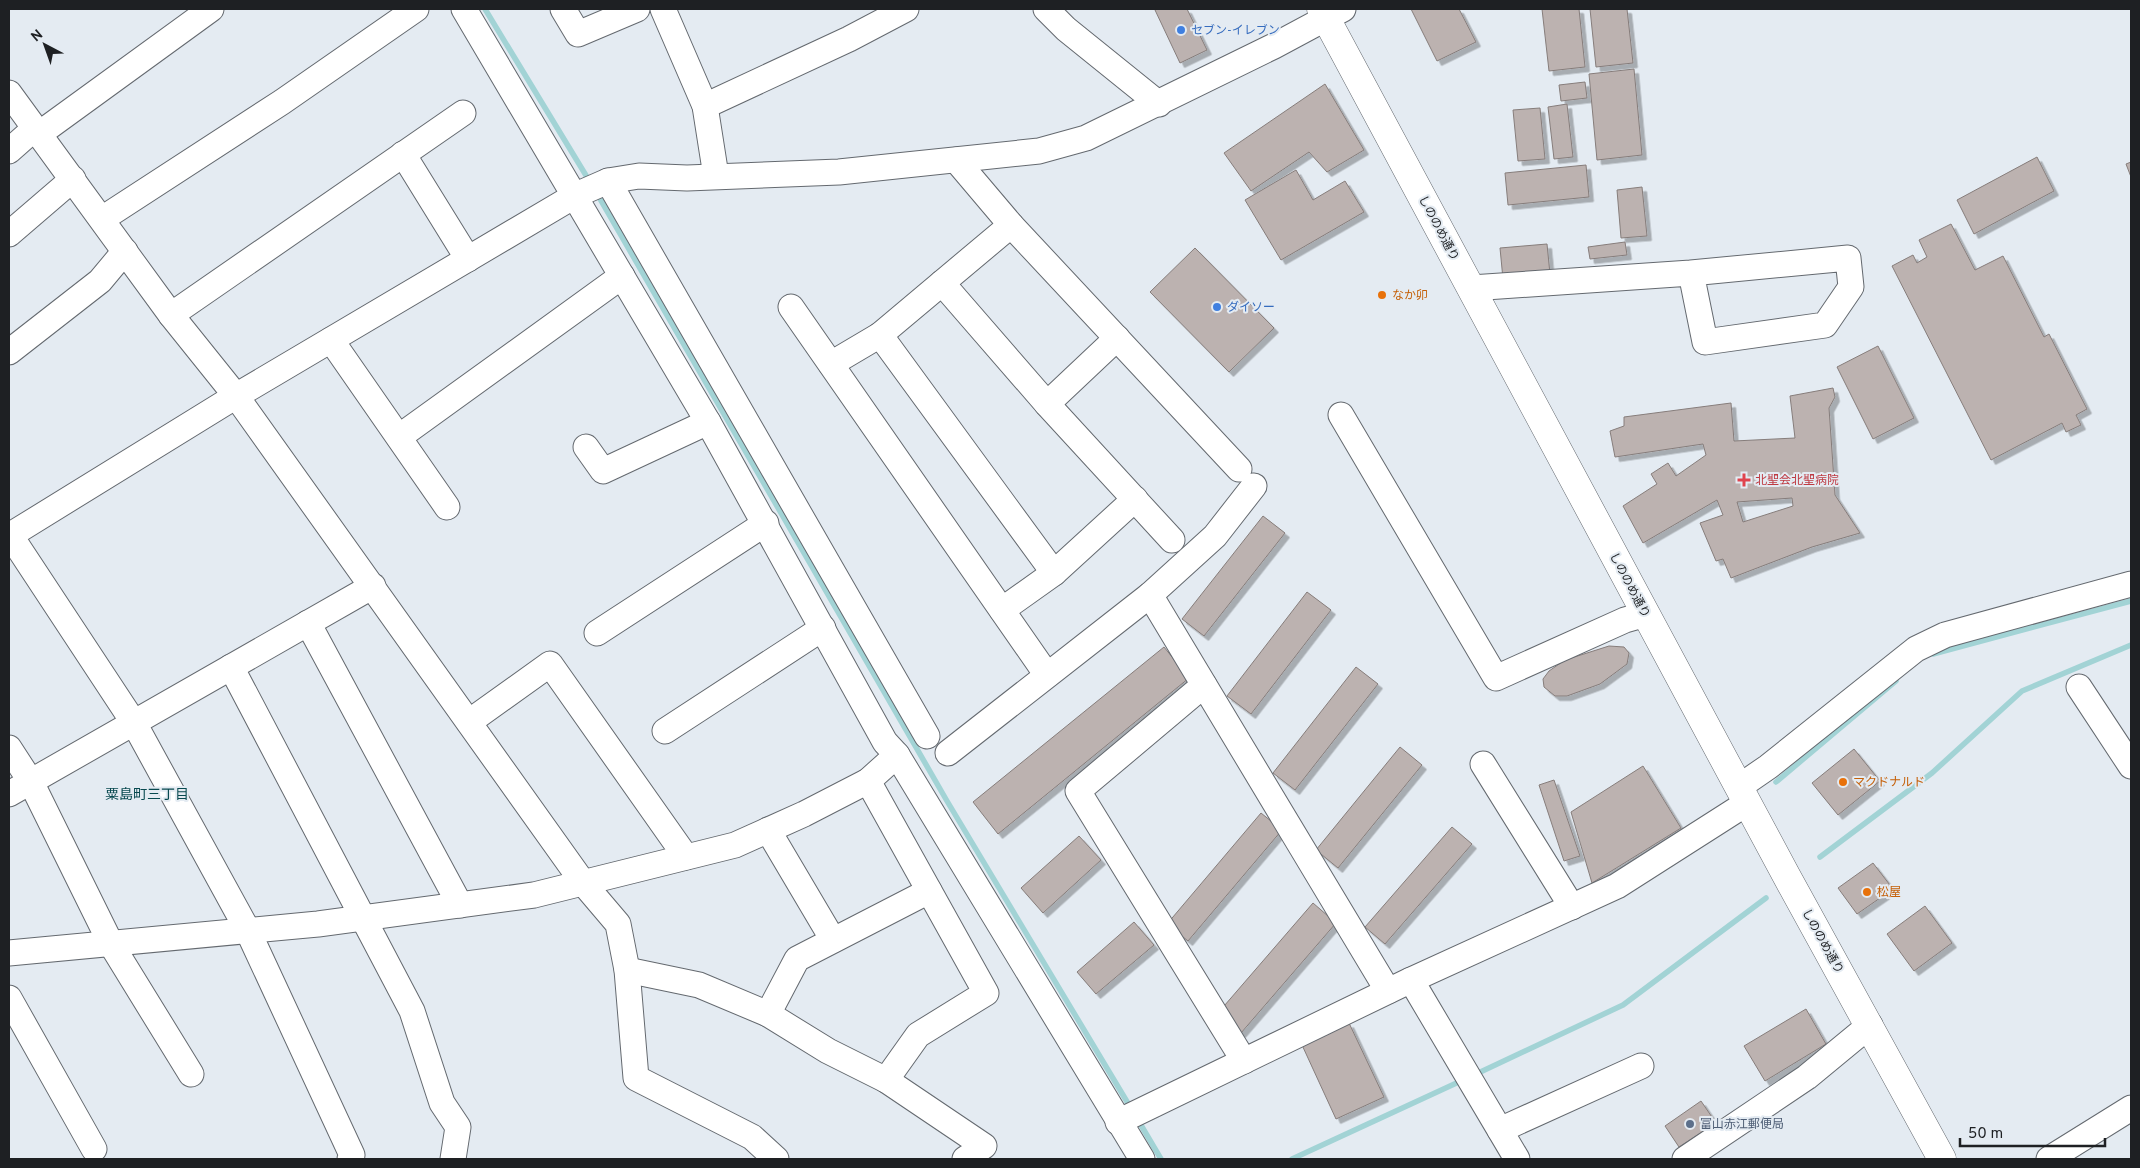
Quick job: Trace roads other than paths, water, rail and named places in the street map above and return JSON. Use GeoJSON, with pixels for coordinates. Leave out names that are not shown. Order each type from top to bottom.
{"type":"FeatureCollection","features":[{"type":"Feature","properties":{"kind":"main road","name":"しののめ通り"},"geometry":{"type":"LineString","coordinates":[[1330,12],[1471,288],[1743,795],[1942,1159]]}},
{"type":"Feature","properties":{"kind":"street"},"geometry":{"type":"LineString","coordinates":[[9,151],[211,9]]}},
{"type":"Feature","properties":{"kind":"street"},"geometry":{"type":"LineString","coordinates":[[102,220],[282,102],[416,9]]}},
{"type":"Feature","properties":{"kind":"street"},"geometry":{"type":"LineString","coordinates":[[464,9],[592,188],[927,736]]}},
{"type":"Feature","properties":{"kind":"street"},"geometry":{"type":"LineString","coordinates":[[563,9],[578,34],[637,9]]}},
{"type":"Feature","properties":{"kind":"street"},"geometry":{"type":"LineString","coordinates":[[663,9],[705,106],[716,176]]}},
{"type":"Feature","properties":{"kind":"street"},"geometry":{"type":"LineString","coordinates":[[705,106],[849,39],[906,9]]}},
{"type":"Feature","properties":{"kind":"street"},"geometry":{"type":"LineString","coordinates":[[1046,9],[1066,29],[1159,104]]}},
{"type":"Feature","properties":{"kind":"street"},"geometry":{"type":"LineString","coordinates":[[350,1159],[352,1155],[248,931],[134,723],[9,536],[236,396],[592,188],[639,176],[686,178],[839,172],[1039,151],[1086,138],[1159,104],[1330,12]]}},
{"type":"Feature","properties":{"kind":"street"},"geometry":{"type":"LineString","coordinates":[[9,93],[172,314],[236,396],[584,884],[618,924],[628,970],[636,1078],[752,1137],[776,1159]]}},
{"type":"Feature","properties":{"kind":"street"},"geometry":{"type":"LineString","coordinates":[[172,314],[463,113]]}},
{"type":"Feature","properties":{"kind":"street"},"geometry":{"type":"LineString","coordinates":[[403,154],[468,259]]}},
{"type":"Feature","properties":{"kind":"street"},"geometry":{"type":"LineString","coordinates":[[948,753],[1150,595],[1215,536],[1246,477],[1011,225],[956,160]]}},
{"type":"Feature","properties":{"kind":"street"},"geometry":{"type":"LineString","coordinates":[[9,234],[72,179]]}},
{"type":"Feature","properties":{"kind":"street"},"geometry":{"type":"LineString","coordinates":[[592,188],[622,276],[766,523],[885,742],[897,755],[1129,1117],[1142,1159]]}},
{"type":"Feature","properties":{"kind":"street"},"geometry":{"type":"LineString","coordinates":[[831,364],[880,335],[1011,225]]}},
{"type":"Feature","properties":{"kind":"street"},"geometry":{"type":"LineString","coordinates":[[9,352],[100,282],[125,251]]}},
{"type":"Feature","properties":{"kind":"street"},"geometry":{"type":"LineString","coordinates":[[1471,288],[1691,273],[1848,258],[1851,287],[1825,326],[1705,342],[1691,273]]}},
{"type":"Feature","properties":{"kind":"street"},"geometry":{"type":"LineString","coordinates":[[399,437],[622,276]]}},
{"type":"Feature","properties":{"kind":"street"},"geometry":{"type":"LineString","coordinates":[[942,282],[1047,404],[1172,540]]}},
{"type":"Feature","properties":{"kind":"street"},"geometry":{"type":"LineString","coordinates":[[791,307],[1047,675]]}},
{"type":"Feature","properties":{"kind":"street"},"geometry":{"type":"LineString","coordinates":[[880,335],[1054,573]]}},
{"type":"Feature","properties":{"kind":"street"},"geometry":{"type":"LineString","coordinates":[[1047,404],[1117,338]]}},
{"type":"Feature","properties":{"kind":"street"},"geometry":{"type":"LineString","coordinates":[[331,340],[447,507]]}},
{"type":"Feature","properties":{"kind":"street"},"geometry":{"type":"LineString","coordinates":[[1341,415],[1496,678],[1625,620],[1646,614]]}},
{"type":"Feature","properties":{"kind":"street"},"geometry":{"type":"LineString","coordinates":[[586,447],[603,471],[708,422]]}},
{"type":"Feature","properties":{"kind":"street"},"geometry":{"type":"LineString","coordinates":[[1002,610],[1054,573],[1135,499]]}},
{"type":"Feature","properties":{"kind":"street"},"geometry":{"type":"LineString","coordinates":[[597,634],[766,523]]}},
{"type":"Feature","properties":{"kind":"street"},"geometry":{"type":"LineString","coordinates":[[1129,1117],[1411,980],[1617,886],[1743,795],[1768,767],[1916,650],[1945,635],[2131,584]]}},
{"type":"Feature","properties":{"kind":"street"},"geometry":{"type":"LineString","coordinates":[[9,794],[373,586]]}},
{"type":"Feature","properties":{"kind":"street"},"geometry":{"type":"LineString","coordinates":[[1150,595],[1388,991]]}},
{"type":"Feature","properties":{"kind":"street"},"geometry":{"type":"LineString","coordinates":[[308,623],[460,905]]}},
{"type":"Feature","properties":{"kind":"street"},"geometry":{"type":"LineString","coordinates":[[665,731],[823,628]]}},
{"type":"Feature","properties":{"kind":"street"},"geometry":{"type":"LineString","coordinates":[[469,722],[550,664],[686,857]]}},
{"type":"Feature","properties":{"kind":"street"},"geometry":{"type":"LineString","coordinates":[[231,667],[412,1010],[442,1103],[458,1127],[453,1159]]}},
{"type":"Feature","properties":{"kind":"street"},"geometry":{"type":"LineString","coordinates":[[1204,685],[1078,791],[1244,1061]]}},
{"type":"Feature","properties":{"kind":"street"},"geometry":{"type":"LineString","coordinates":[[2079,687],[2131,766]]}},
{"type":"Feature","properties":{"kind":"street"},"geometry":{"type":"LineString","coordinates":[[9,748],[31,782],[111,944],[191,1074]]}},
{"type":"Feature","properties":{"kind":"street"},"geometry":{"type":"LineString","coordinates":[[9,953],[248,931],[364,918],[534,895],[584,884],[735,845],[868,781],[897,755]]}},
{"type":"Feature","properties":{"kind":"street"},"geometry":{"type":"LineString","coordinates":[[1483,764],[1572,907]]}},
{"type":"Feature","properties":{"kind":"street"},"geometry":{"type":"LineString","coordinates":[[868,781],[986,993],[918,1035],[886,1080]]}},
{"type":"Feature","properties":{"kind":"street"},"geometry":{"type":"LineString","coordinates":[[768,830],[832,940]]}},
{"type":"Feature","properties":{"kind":"street"},"geometry":{"type":"LineString","coordinates":[[768,1014],[797,959],[929,890]]}},
{"type":"Feature","properties":{"kind":"street"},"geometry":{"type":"LineString","coordinates":[[628,970],[699,985],[768,1014],[828,1051],[886,1080],[984,1146],[965,1159]]}},
{"type":"Feature","properties":{"kind":"street"},"geometry":{"type":"LineString","coordinates":[[1411,980],[1517,1159]]}},
{"type":"Feature","properties":{"kind":"street"},"geometry":{"type":"LineString","coordinates":[[9,998],[94,1149]]}},
{"type":"Feature","properties":{"kind":"street"},"geometry":{"type":"LineString","coordinates":[[1685,1159],[1807,1077],[1870,1025]]}},
{"type":"Feature","properties":{"kind":"street"},"geometry":{"type":"LineString","coordinates":[[1500,1130],[1641,1066]]}},
{"type":"Feature","properties":{"kind":"street"},"geometry":{"type":"LineString","coordinates":[[2049,1159],[2131,1108]]}},
{"type":"Feature","properties":{"kind":"waterway"},"geometry":{"type":"LineString","coordinates":[[485,9],[590,182]]}},
{"type":"Feature","properties":{"kind":"waterway"},"geometry":{"type":"LineString","coordinates":[[596,192],[947,801],[1132,1110]]}},
{"type":"Feature","properties":{"kind":"waterway"},"geometry":{"type":"LineString","coordinates":[[1933,654],[2131,601]]}},
{"type":"Feature","properties":{"kind":"waterway"},"geometry":{"type":"LineString","coordinates":[[1820,857],[1932,773],[2022,691],[2131,645]]}},
{"type":"Feature","properties":{"kind":"waterway"},"geometry":{"type":"LineString","coordinates":[[1776,782],[1896,681]]}},
{"type":"Feature","properties":{"kind":"waterway"},"geometry":{"type":"LineString","coordinates":[[1474,1075],[1623,1005],[1766,898]]}},
{"type":"Feature","properties":{"kind":"waterway"},"geometry":{"type":"LineString","coordinates":[[1292,1159],[1463,1080]]}},
{"type":"Feature","properties":{"kind":"waterway"},"geometry":{"type":"LineString","coordinates":[[1138,1120],[1161,1159]]}},
{"type":"Feature","properties":{"kind":"place","name":"セブン-イレブン"},"geometry":{"type":"Point","coordinates":[1181,30]}},
{"type":"Feature","properties":{"kind":"place","name":"なか卯"},"geometry":{"type":"Point","coordinates":[1382,295]}},
{"type":"Feature","properties":{"kind":"place","name":"ダイソー"},"geometry":{"type":"Point","coordinates":[1217,307]}},
{"type":"Feature","properties":{"kind":"place","name":"北聖会北聖病院"},"geometry":{"type":"Point","coordinates":[1744,480]}},
{"type":"Feature","properties":{"kind":"place","name":"マクドナルド"},"geometry":{"type":"Point","coordinates":[1843,782]}},
{"type":"Feature","properties":{"kind":"place","name":"松屋"},"geometry":{"type":"Point","coordinates":[1867,892]}},
{"type":"Feature","properties":{"kind":"place","name":"富山赤江郵便局"},"geometry":{"type":"Point","coordinates":[1690,1124]}},
{"type":"Feature","properties":{"kind":"district","name":"粟島町三丁目"},"geometry":{"type":"Point","coordinates":[147,794]}}]}
